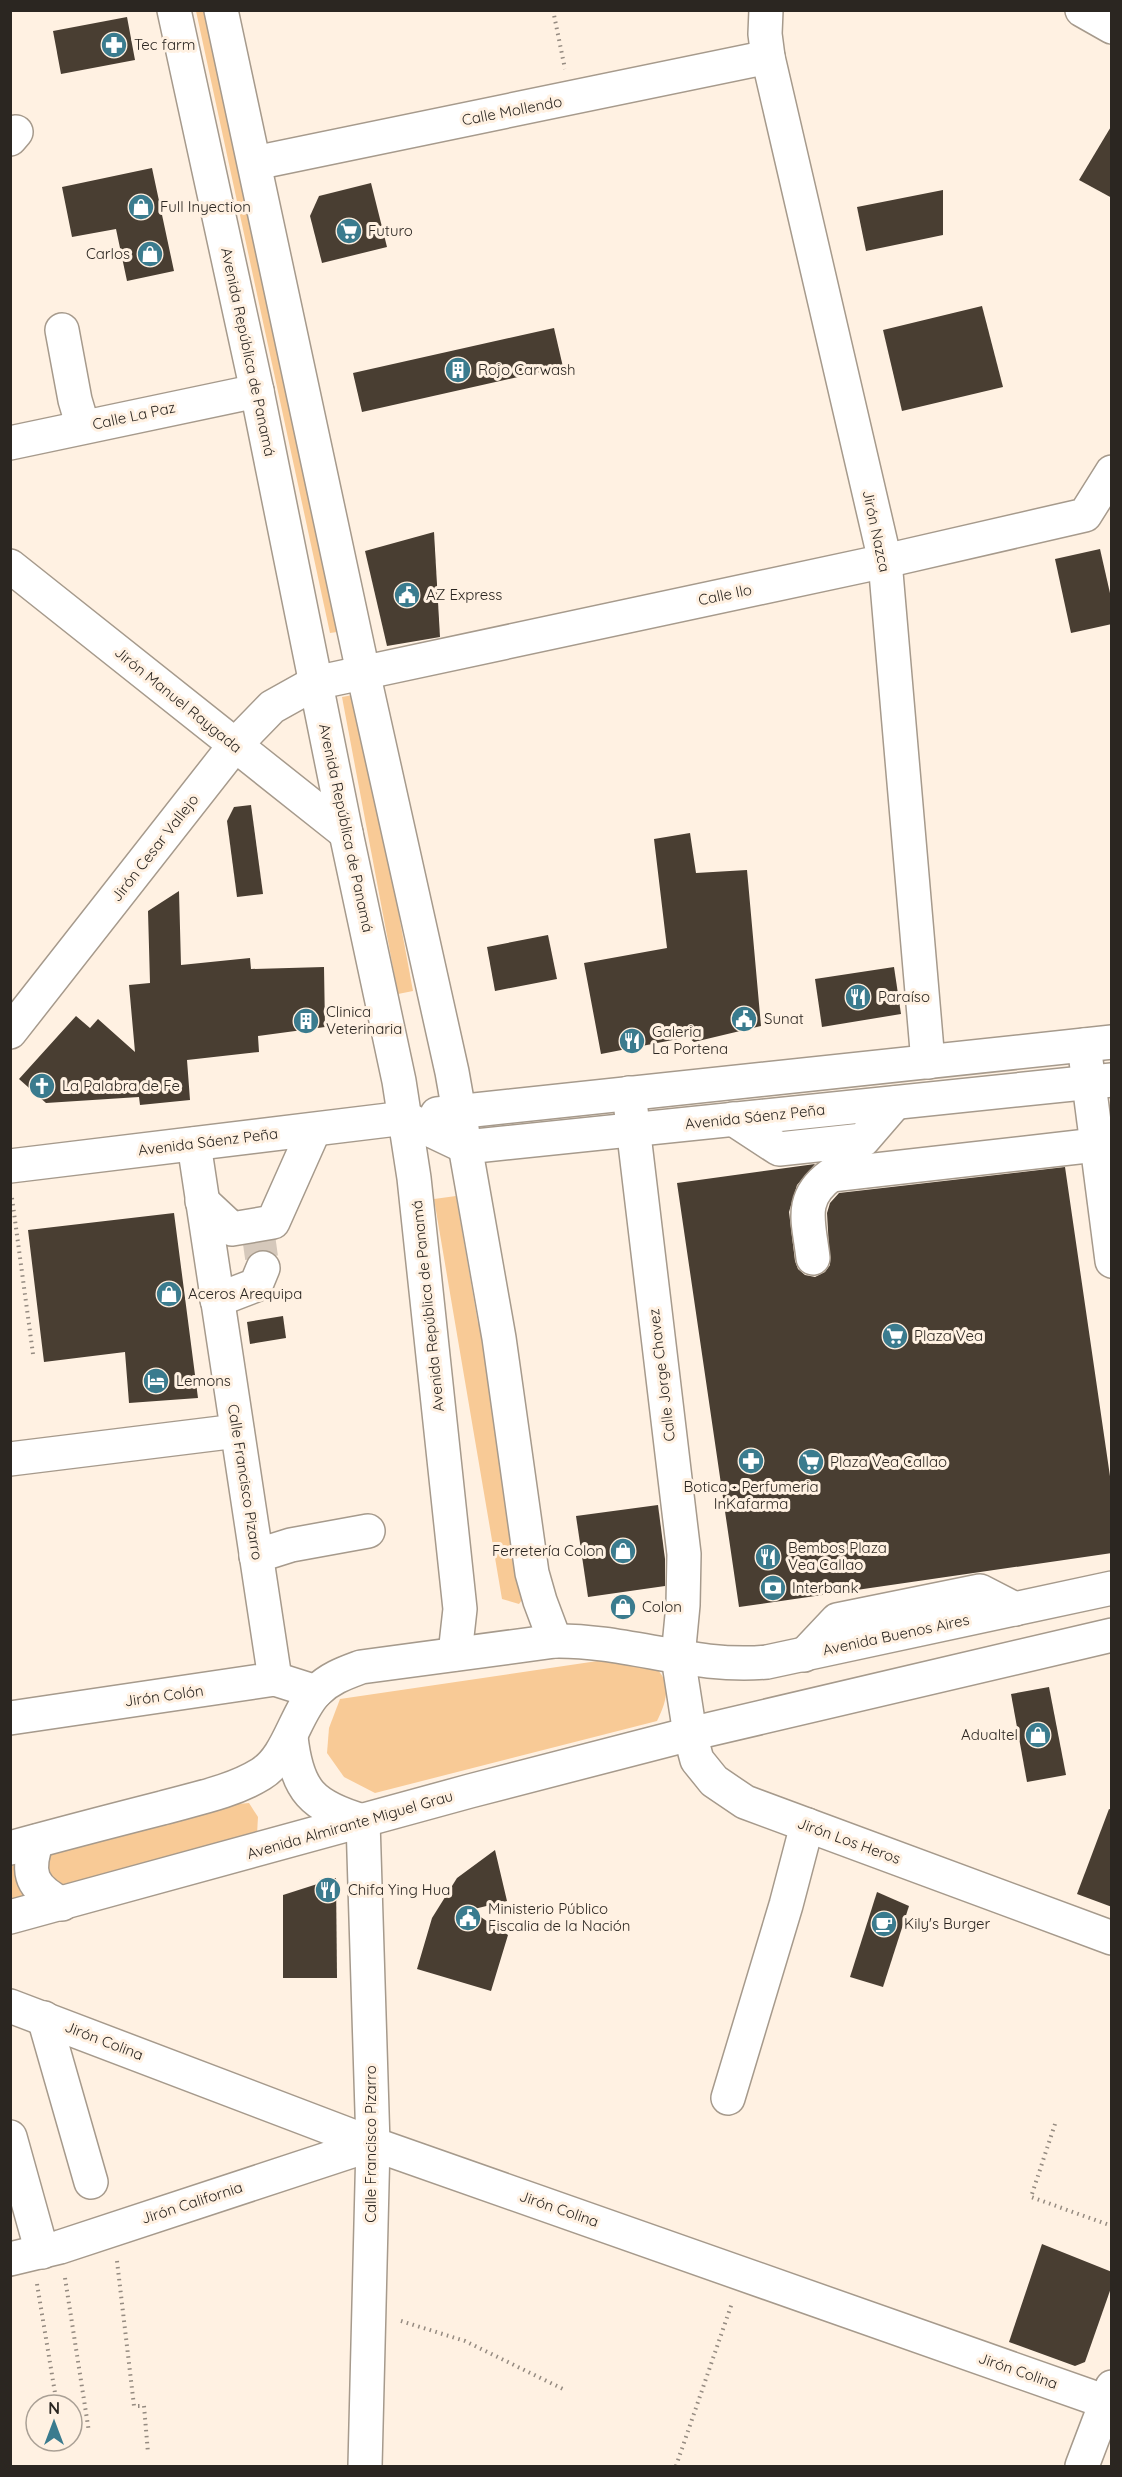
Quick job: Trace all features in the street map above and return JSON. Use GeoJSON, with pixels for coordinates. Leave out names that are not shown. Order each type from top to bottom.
{"type":"FeatureCollection","features":[{"type":"Feature","properties":{"kind":"street","name":"Avenida República de Panamá"},"geometry":{"type":"LineString","coordinates":[[174,10],[257,391],[315,683],[397,1071],[414,1178],[460,1609],[455,1654]]}},
{"type":"Feature","properties":{"kind":"street"},"geometry":{"type":"LineString","coordinates":[[221,10],[459,1111],[499,1338],[526,1539],[540,1601],[555,1641]]}},
{"type":"Feature","properties":{"kind":"street","name":"Jirón Nazca"},"geometry":{"type":"LineString","coordinates":[[766,10],[765,34],[768,57],[885,561],[928,1062]]}},
{"type":"Feature","properties":{"kind":"street","name":"Calle Mollendo"},"geometry":{"type":"LineString","coordinates":[[255,163],[768,57]]}},
{"type":"Feature","properties":{"kind":"street"},"geometry":{"type":"LineString","coordinates":[[62,330],[75,400],[83,427]]}},
{"type":"Feature","properties":{"kind":"street","name":"Calle La Paz"},"geometry":{"type":"LineString","coordinates":[[10,443],[257,391]]}},
{"type":"Feature","properties":{"kind":"street","name":"Calle Ilo"},"geometry":{"type":"LineString","coordinates":[[315,683],[885,561],[1098,512],[1112,472]]}},
{"type":"Feature","properties":{"kind":"street","name":"Jirón Manuel Raygada"},"geometry":{"type":"LineString","coordinates":[[10,566],[346,833]]}},
{"type":"Feature","properties":{"kind":"street","name":"Jirón Cesar Vallejo"},"geometry":{"type":"LineString","coordinates":[[10,1032],[235,745],[272,707],[315,683]]}},
{"type":"Feature","properties":{"kind":"street"},"geometry":{"type":"LineString","coordinates":[[1098,1043],[1096,1145],[1112,1261]]}},
{"type":"Feature","properties":{"kind":"street","name":"Avenida Sáenz Peña"},"geometry":{"type":"LineString","coordinates":[[11,1181],[194,1143],[459,1111],[1098,1043]]}},
{"type":"Feature","properties":{"kind":"street","name":"Avenida Sáenz Peña"},"geometry":{"type":"LineString","coordinates":[[466,1147],[1099,1081]]}},
{"type":"Feature","properties":{"kind":"street","name":"Calle Jorge Chavez"},"geometry":{"type":"LineString","coordinates":[[629,1093],[684,1554],[683,1605],[678,1658]]}},
{"type":"Feature","properties":{"kind":"street"},"geometry":{"type":"LineString","coordinates":[[405,1118],[466,1147]]}},
{"type":"Feature","properties":{"kind":"street"},"geometry":{"type":"LineString","coordinates":[[202,1200],[232,1229],[273,1222],[314,1130]]}},
{"type":"Feature","properties":{"kind":"street","name":"Calle Francisco Pizarro"},"geometry":{"type":"LineString","coordinates":[[194,1143],[275,1679]]}},
{"type":"Feature","properties":{"kind":"street"},"geometry":{"type":"LineString","coordinates":[[813,1258],[808,1217],[809,1200],[817,1185],[831,1175],[1096,1145]]}},
{"type":"Feature","properties":{"kind":"street"},"geometry":{"type":"LineString","coordinates":[[217,1300],[256,1285],[263,1268]]}},
{"type":"Feature","properties":{"kind":"street"},"geometry":{"type":"LineString","coordinates":[[10,1459],[237,1431]]}},
{"type":"Feature","properties":{"kind":"street"},"geometry":{"type":"LineString","coordinates":[[256,1556],[291,1545],[368,1531]]}},
{"type":"Feature","properties":{"kind":"street","name":"Avenida Buenos Aires"},"geometry":{"type":"LineString","coordinates":[[678,1658],[742,1665],[804,1654],[1112,1588]]}},
{"type":"Feature","properties":{"kind":"street"},"geometry":{"type":"LineString","coordinates":[[690,1734],[1112,1635]]}},
{"type":"Feature","properties":{"kind":"street"},"geometry":{"type":"LineString","coordinates":[[62,1904],[45,1895],[33,1879],[30,1859],[24,1844],[232,1787],[263,1773],[291,1737],[302,1711],[316,1692],[334,1677],[362,1667],[555,1641],[586,1641],[678,1658]]}},
{"type":"Feature","properties":{"kind":"street","name":"Jirón Los Heros"},"geometry":{"type":"LineString","coordinates":[[678,1658],[690,1734],[697,1760],[714,1781],[745,1802],[1112,1938]]}},
{"type":"Feature","properties":{"kind":"street","name":"Jirón Colón"},"geometry":{"type":"LineString","coordinates":[[10,1718],[275,1679],[316,1692]]}},
{"type":"Feature","properties":{"kind":"street","name":"Avenida Almirante Miguel Grau"},"geometry":{"type":"LineString","coordinates":[[10,1917],[690,1734]]}},
{"type":"Feature","properties":{"kind":"street"},"geometry":{"type":"LineString","coordinates":[[291,1737],[294,1768],[310,1794],[334,1812],[363,1821]]}},
{"type":"Feature","properties":{"kind":"street","name":"Calle Francisco Pizarro"},"geometry":{"type":"LineString","coordinates":[[363,1821],[374,2144],[365,2466]]}},
{"type":"Feature","properties":{"kind":"street"},"geometry":{"type":"LineString","coordinates":[[728,2098],[786,1905],[807,1825]]}},
{"type":"Feature","properties":{"kind":"street","name":"Jirón Colina"},"geometry":{"type":"LineString","coordinates":[[10,2006],[374,2144],[742,2274],[1110,2397]]}},
{"type":"Feature","properties":{"kind":"street"},"geometry":{"type":"LineString","coordinates":[[44,2018],[91,2182]]}},
{"type":"Feature","properties":{"kind":"street"},"geometry":{"type":"LineString","coordinates":[[10,2137],[36,2253]]}},
{"type":"Feature","properties":{"kind":"street","name":"Jirón California"},"geometry":{"type":"LineString","coordinates":[[36,2253],[374,2144]]}},
{"type":"Feature","properties":{"kind":"street"},"geometry":{"type":"LineString","coordinates":[[1082,2466],[1110,2397]]}},
{"type":"Feature","properties":{"kind":"path"},"geometry":{"type":"LineString","coordinates":[[553,10],[571,99]]}},
{"type":"Feature","properties":{"kind":"path"},"geometry":{"type":"LineString","coordinates":[[11,1181],[33,1354]]}},
{"type":"Feature","properties":{"kind":"path"},"geometry":{"type":"LineString","coordinates":[[1055,2124],[1031,2197],[1112,2226]]}},
{"type":"Feature","properties":{"kind":"path"},"geometry":{"type":"LineString","coordinates":[[113,2228],[134,2406],[144,2406],[148,2453]]}},
{"type":"Feature","properties":{"kind":"path"},"geometry":{"type":"LineString","coordinates":[[36,2253],[55,2393]]}},
{"type":"Feature","properties":{"kind":"path"},"geometry":{"type":"LineString","coordinates":[[36,2253],[89,2432]]}},
{"type":"Feature","properties":{"kind":"path"},"geometry":{"type":"LineString","coordinates":[[676,2466],[742,2274]]}},
{"type":"Feature","properties":{"kind":"path"},"geometry":{"type":"LineString","coordinates":[[369,2313],[465,2341],[565,2390]]}},
{"type":"Feature","properties":{"kind":"shaded area"},"geometry":{"type":"Polygon","coordinates":[[[196,11],[214,11],[344,631],[330,633],[196,11]]]}},
{"type":"Feature","properties":{"kind":"shaded area"},"geometry":{"type":"Polygon","coordinates":[[[358,694],[413,991],[398,994],[342,697],[358,694]]]}},
{"type":"Feature","properties":{"kind":"shaded area"},"geometry":{"type":"Polygon","coordinates":[[[456,1196],[478,1323],[496,1346],[532,1586],[519,1604],[502,1599],[434,1199],[456,1196]]]}},
{"type":"Feature","properties":{"kind":"shaded area"},"geometry":{"type":"Polygon","coordinates":[[[638,1655],[656,1668],[665,1683],[665,1700],[657,1721],[375,1793],[344,1777],[327,1753],[329,1728],[340,1699],[638,1655]]]}},
{"type":"Feature","properties":{"kind":"shaded area"},"geometry":{"type":"Polygon","coordinates":[[[249,1803],[258,1817],[257,1834],[60,1896],[36,1854],[227,1805],[249,1803]]]}},
{"type":"Feature","properties":{"kind":"shaded area"},"geometry":{"type":"Polygon","coordinates":[[[22,1863],[34,1905],[11,1911],[10,1866],[22,1863]]]}},
{"type":"Feature","properties":{"kind":"building"},"geometry":{"type":"Polygon","coordinates":[[[127,17],[135,60],[61,74],[53,31],[127,17]]]}},
{"type":"Feature","properties":{"kind":"building"},"geometry":{"type":"Polygon","coordinates":[[[1112,125],[1112,198],[1079,180],[1112,125]]]}},
{"type":"Feature","properties":{"kind":"building"},"geometry":{"type":"Polygon","coordinates":[[[152,168],[174,271],[127,281],[116,229],[72,237],[62,187],[152,168]]]}},
{"type":"Feature","properties":{"kind":"building","name":"Futuro"},"geometry":{"type":"Polygon","coordinates":[[[371,183],[387,247],[322,263],[310,216],[319,196],[371,183]]]}},
{"type":"Feature","properties":{"kind":"building"},"geometry":{"type":"Polygon","coordinates":[[[943,190],[943,235],[866,251],[857,207],[943,190]]]}},
{"type":"Feature","properties":{"kind":"building"},"geometry":{"type":"Polygon","coordinates":[[[982,306],[1003,387],[902,411],[883,330],[982,306]]]}},
{"type":"Feature","properties":{"kind":"building","name":"Rojo Carwash"},"geometry":{"type":"Polygon","coordinates":[[[554,328],[563,367],[362,412],[353,373],[554,328]]]}},
{"type":"Feature","properties":{"kind":"building","name":"AZ Express"},"geometry":{"type":"Polygon","coordinates":[[[434,532],[440,637],[387,646],[365,551],[434,532]]]}},
{"type":"Feature","properties":{"kind":"building"},"geometry":{"type":"Polygon","coordinates":[[[1100,549],[1112,602],[1112,624],[1071,633],[1055,559],[1100,549]]]}},
{"type":"Feature","properties":{"kind":"building"},"geometry":{"type":"Polygon","coordinates":[[[251,805],[263,894],[237,897],[227,821],[234,807],[251,805]]]}},
{"type":"Feature","properties":{"kind":"building"},"geometry":{"type":"Polygon","coordinates":[[[690,833],[696,873],[747,870],[761,1026],[694,1042],[688,1037],[601,1054],[584,963],[667,948],[654,839],[690,833]]]}},
{"type":"Feature","properties":{"kind":"building"},"geometry":{"type":"Polygon","coordinates":[[[179,891],[181,965],[250,958],[251,969],[324,967],[325,1027],[258,1036],[259,1052],[187,1060],[190,1100],[140,1105],[139,1097],[46,1103],[19,1079],[76,1016],[90,1028],[98,1019],[135,1052],[129,985],[150,983],[148,911],[179,891]]]}},
{"type":"Feature","properties":{"kind":"building"},"geometry":{"type":"Polygon","coordinates":[[[548,935],[557,979],[495,991],[487,947],[548,935]]]}},
{"type":"Feature","properties":{"kind":"building","name":"Paraíso"},"geometry":{"type":"Polygon","coordinates":[[[894,967],[901,1014],[822,1027],[815,979],[894,967]]]}},
{"type":"Feature","properties":{"kind":"building","name":"Plaza Vea"},"geometry":{"type":"Polygon","coordinates":[[[815,1164],[797,1185],[789,1212],[798,1269],[805,1275],[815,1277],[825,1272],[830,1265],[827,1213],[830,1203],[839,1193],[1065,1167],[1112,1490],[1112,1553],[739,1607],[677,1183],[815,1164]]]}},
{"type":"Feature","properties":{"kind":"building"},"geometry":{"type":"Polygon","coordinates":[[[174,1213],[198,1398],[129,1403],[125,1352],[44,1362],[28,1230],[174,1213]]]}},
{"type":"Feature","properties":{"kind":"building"},"geometry":{"type":"Polygon","coordinates":[[[283,1316],[286,1338],[250,1344],[247,1322],[283,1316]]]}},
{"type":"Feature","properties":{"kind":"building","name":"Ferretería Colon"},"geometry":{"type":"Polygon","coordinates":[[[658,1505],[665,1559],[665,1586],[588,1597],[576,1516],[658,1505]]]}},
{"type":"Feature","properties":{"kind":"building","name":"Adualtel"},"geometry":{"type":"Polygon","coordinates":[[[1049,1687],[1066,1775],[1027,1782],[1011,1694],[1049,1687]]]}},
{"type":"Feature","properties":{"kind":"building"},"geometry":{"type":"Polygon","coordinates":[[[1109,1809],[1112,1810],[1112,1907],[1077,1894],[1109,1809]]]}},
{"type":"Feature","properties":{"kind":"building","name":"Ministerio Público Fiscalia de la Nación"},"geometry":{"type":"Polygon","coordinates":[[[495,1850],[507,1901],[470,1910],[508,1935],[491,1991],[417,1969],[432,1918],[457,1878],[495,1850]]]}},
{"type":"Feature","properties":{"kind":"building"},"geometry":{"type":"Polygon","coordinates":[[[336,1878],[337,1978],[283,1978],[283,1895],[336,1878]]]}},
{"type":"Feature","properties":{"kind":"building"},"geometry":{"type":"Polygon","coordinates":[[[877,1892],[909,1906],[883,1987],[850,1977],[877,1892]]]}},
{"type":"Feature","properties":{"kind":"building"},"geometry":{"type":"Polygon","coordinates":[[[1042,2244],[1112,2272],[1112,2285],[1085,2362],[1075,2366],[1009,2342],[1042,2244]]]}},
{"type":"Feature","properties":{"kind":"tunnel"},"geometry":{"type":"LineString","coordinates":[[257,1225],[263,1268]]}},
{"type":"Feature","properties":{"kind":"place","name":"Tec farm"},"geometry":{"type":"Point","coordinates":[114,45]}},
{"type":"Feature","properties":{"kind":"place","name":"Full Inyection"},"geometry":{"type":"Point","coordinates":[141,207]}},
{"type":"Feature","properties":{"kind":"place","name":"Futuro"},"geometry":{"type":"Point","coordinates":[349,231]}},
{"type":"Feature","properties":{"kind":"place","name":"Carlos"},"geometry":{"type":"Point","coordinates":[150,254]}},
{"type":"Feature","properties":{"kind":"place","name":"Rojo Carwash"},"geometry":{"type":"Point","coordinates":[458,370]}},
{"type":"Feature","properties":{"kind":"place","name":"AZ Express"},"geometry":{"type":"Point","coordinates":[407,595]}},
{"type":"Feature","properties":{"kind":"place","name":"Paraíso"},"geometry":{"type":"Point","coordinates":[858,997]}},
{"type":"Feature","properties":{"kind":"place","name":"Sunat"},"geometry":{"type":"Point","coordinates":[744,1019]}},
{"type":"Feature","properties":{"kind":"place","name":"Clinica Veterinaria"},"geometry":{"type":"Point","coordinates":[306,1021]}},
{"type":"Feature","properties":{"kind":"place","name":"Galeria La Portena"},"geometry":{"type":"Point","coordinates":[632,1041]}},
{"type":"Feature","properties":{"kind":"place","name":"La Palabra de Fe"},"geometry":{"type":"Point","coordinates":[42,1086]}},
{"type":"Feature","properties":{"kind":"place","name":"Aceros Arequipa"},"geometry":{"type":"Point","coordinates":[169,1294]}},
{"type":"Feature","properties":{"kind":"place","name":"Plaza Vea"},"geometry":{"type":"Point","coordinates":[895,1336]}},
{"type":"Feature","properties":{"kind":"place","name":"Lemons"},"geometry":{"type":"Point","coordinates":[156,1381]}},
{"type":"Feature","properties":{"kind":"place","name":"Botica - Perfumeria InKafarma"},"geometry":{"type":"Point","coordinates":[751,1461]}},
{"type":"Feature","properties":{"kind":"place","name":"Plaza Vea Callao"},"geometry":{"type":"Point","coordinates":[811,1462]}},
{"type":"Feature","properties":{"kind":"place","name":"Ferretería Colon"},"geometry":{"type":"Point","coordinates":[623,1551]}},
{"type":"Feature","properties":{"kind":"place","name":"Bembos Plaza Vea Callao"},"geometry":{"type":"Point","coordinates":[768,1557]}},
{"type":"Feature","properties":{"kind":"place","name":"Interbank"},"geometry":{"type":"Point","coordinates":[773,1588]}},
{"type":"Feature","properties":{"kind":"place","name":"Colon"},"geometry":{"type":"Point","coordinates":[623,1607]}},
{"type":"Feature","properties":{"kind":"place","name":"Adualtel"},"geometry":{"type":"Point","coordinates":[1038,1735]}},
{"type":"Feature","properties":{"kind":"place","name":"Chifa Ying Hua"},"geometry":{"type":"Point","coordinates":[328,1890]}},
{"type":"Feature","properties":{"kind":"place","name":"Ministerio Público Fiscalia de la Nación"},"geometry":{"type":"Point","coordinates":[468,1918]}},
{"type":"Feature","properties":{"kind":"place","name":"Kily's Burger"},"geometry":{"type":"Point","coordinates":[884,1924]}}]}
